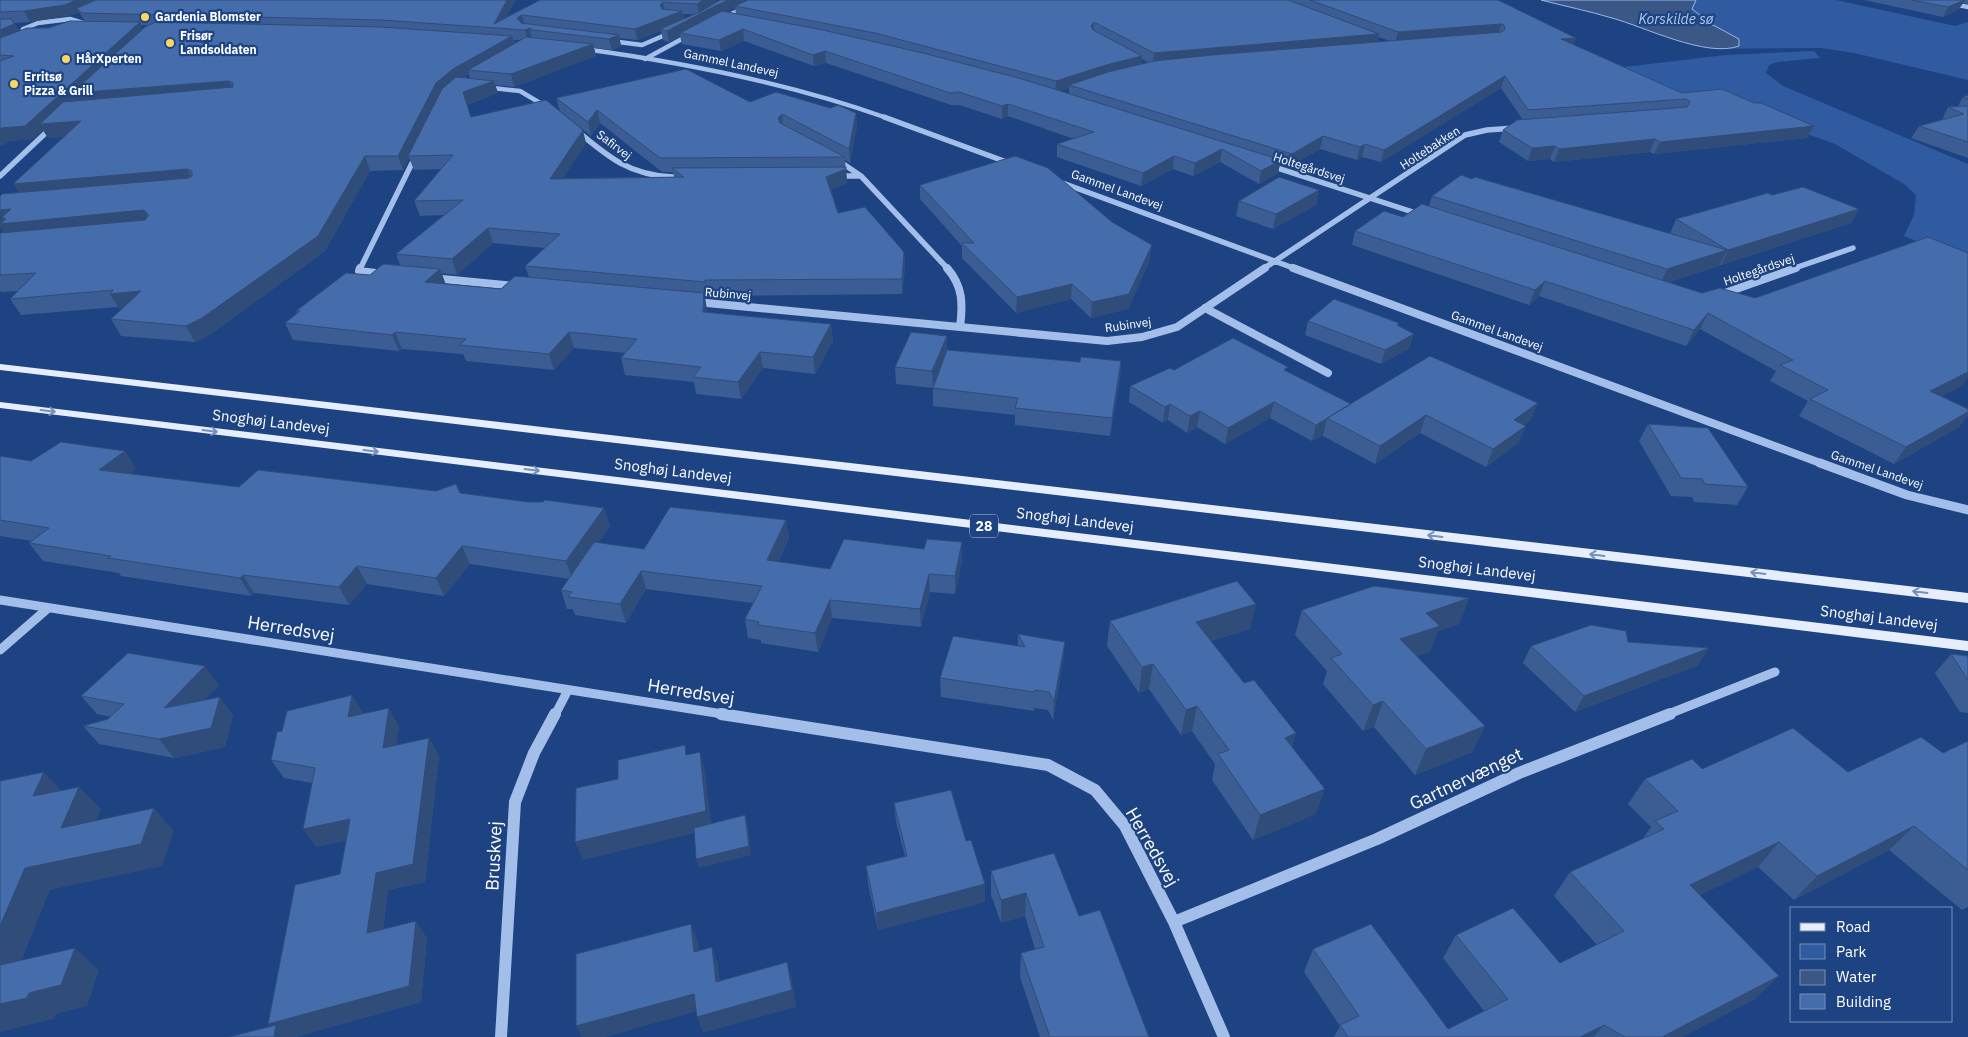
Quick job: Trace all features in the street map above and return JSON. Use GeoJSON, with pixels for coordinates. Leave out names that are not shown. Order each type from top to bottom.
{"type":"FeatureCollection","features":[{"type":"Feature","properties":{"kind":"main road","name":"Snoghøj Landevej"},"geometry":{"type":"LineString","coordinates":[[0,367],[1968,598]]}},
{"type":"Feature","properties":{"kind":"main road","name":"Snoghøj Landevej"},"geometry":{"type":"LineString","coordinates":[[0,405],[1968,646]]}},
{"type":"Feature","properties":{"kind":"street"},"geometry":{"type":"LineString","coordinates":[[716,21],[763,0]]}},
{"type":"Feature","properties":{"kind":"street"},"geometry":{"type":"LineString","coordinates":[[1934,0],[1968,7]]}},
{"type":"Feature","properties":{"kind":"street"},"geometry":{"type":"LineString","coordinates":[[18,26],[70,19],[76,16]]}},
{"type":"Feature","properties":{"kind":"street"},"geometry":{"type":"LineString","coordinates":[[723,18],[732,20]]}},
{"type":"Feature","properties":{"kind":"street"},"geometry":{"type":"LineString","coordinates":[[70,19],[83,23],[77,28]]}},
{"type":"Feature","properties":{"kind":"street"},"geometry":{"type":"LineString","coordinates":[[29,26],[22,32],[32,35]]}},
{"type":"Feature","properties":{"kind":"street"},"geometry":{"type":"LineString","coordinates":[[20,40],[32,35],[85,28]]}},
{"type":"Feature","properties":{"kind":"street"},"geometry":{"type":"LineString","coordinates":[[608,41],[642,45],[675,30]]}},
{"type":"Feature","properties":{"kind":"street"},"geometry":{"type":"LineString","coordinates":[[645,59],[693,33]]}},
{"type":"Feature","properties":{"kind":"street","name":"Gammel Landevej"},"geometry":{"type":"LineString","coordinates":[[578,49],[724,72],[805,92],[885,117],[1023,168]]}},
{"type":"Feature","properties":{"kind":"street"},"geometry":{"type":"LineString","coordinates":[[479,86],[530,93],[558,115]]}},
{"type":"Feature","properties":{"kind":"street"},"geometry":{"type":"LineString","coordinates":[[0,176],[55,124]]}},
{"type":"Feature","properties":{"kind":"street","name":"Safirvej"},"geometry":{"type":"LineString","coordinates":[[572,126],[624,168],[644,175],[683,177]]}},
{"type":"Feature","properties":{"kind":"street","name":"Holtebakken"},"geometry":{"type":"LineString","coordinates":[[1273,261],[1372,199],[1465,135],[1487,130],[1526,127]]}},
{"type":"Feature","properties":{"kind":"street"},"geometry":{"type":"LineString","coordinates":[[389,274],[359,271],[418,151]]}},
{"type":"Feature","properties":{"kind":"street"},"geometry":{"type":"LineString","coordinates":[[827,155],[861,176],[954,276],[963,300],[960,327]]}},
{"type":"Feature","properties":{"kind":"street","name":"Holtegårdsvej"},"geometry":{"type":"LineString","coordinates":[[1260,163],[1428,216]]}},
{"type":"Feature","properties":{"kind":"street"},"geometry":{"type":"LineString","coordinates":[[832,176],[861,176]]}},
{"type":"Feature","properties":{"kind":"street","name":"Gammel Landevej"},"geometry":{"type":"LineString","coordinates":[[1051,179],[1907,495],[1968,510]]}},
{"type":"Feature","properties":{"kind":"street","name":"Holtegårdsvej"},"geometry":{"type":"LineString","coordinates":[[1714,297],[1853,248]]}},
{"type":"Feature","properties":{"kind":"street","name":"Rubinvej"},"geometry":{"type":"LineString","coordinates":[[685,302],[1107,341],[1142,337],[1177,327],[1273,261]]}},
{"type":"Feature","properties":{"kind":"street"},"geometry":{"type":"LineString","coordinates":[[425,277],[520,286]]}},
{"type":"Feature","properties":{"kind":"street"},"geometry":{"type":"LineString","coordinates":[[1205,308],[1328,374]]}},
{"type":"Feature","properties":{"kind":"street","name":"Herredsvej"},"geometry":{"type":"LineString","coordinates":[[0,600],[47,609],[1048,765],[1095,790],[1125,826],[1174,922],[1224,1037]]}},
{"type":"Feature","properties":{"kind":"street"},"geometry":{"type":"LineString","coordinates":[[0,650],[47,609]]}},
{"type":"Feature","properties":{"kind":"street","name":"Gartnervænget"},"geometry":{"type":"LineString","coordinates":[[1174,922],[1377,839],[1520,773],[1775,672]]}},
{"type":"Feature","properties":{"kind":"street","name":"Bruskvej"},"geometry":{"type":"LineString","coordinates":[[501,1037],[515,802],[534,754],[568,690]]}},
{"type":"Feature","properties":{"kind":"green space"},"geometry":{"type":"Polygon","coordinates":[[[1696,0],[1836,0],[1955,26],[1968,22],[1968,80],[1854,53],[1821,48],[1698,49],[1733,48],[1715,26],[1701,21],[1692,9],[1696,0]]]}},
{"type":"Feature","properties":{"kind":"green space"},"geometry":{"type":"Polygon","coordinates":[[[1814,51],[1820,58],[1777,62],[1769,65],[1766,73],[1783,86],[1968,164],[1968,262],[1904,236],[1914,215],[1916,195],[1904,184],[1835,144],[1711,99],[1677,102],[1608,69],[1725,55],[1814,51]]]}},
{"type":"Feature","properties":{"kind":"water","name":"Korskilde sø"},"geometry":{"type":"Polygon","coordinates":[[[1541,0],[1696,0],[1692,9],[1700,15],[1701,21],[1739,39],[1739,46],[1725,49],[1693,45],[1626,22],[1541,0]]]}},
{"type":"Feature","properties":{"kind":"building"},"geometry":{"type":"Polygon","coordinates":[[[0,0],[76,0],[65,5],[24,11],[0,12],[0,0]]]}},
{"type":"Feature","properties":{"kind":"building"},"geometry":{"type":"Polygon","coordinates":[[[96,0],[507,0],[494,24],[540,0],[704,0],[697,4],[663,2],[660,5],[662,9],[682,11],[635,29],[522,15],[517,18],[521,23],[619,35],[609,39],[533,30],[530,28],[525,30],[381,20],[81,13],[77,8],[96,0]]]}},
{"type":"Feature","properties":{"kind":"building"},"geometry":{"type":"Polygon","coordinates":[[[720,0],[729,0],[667,31],[660,29],[700,12],[720,0]]]}},
{"type":"Feature","properties":{"kind":"building"},"geometry":{"type":"Polygon","coordinates":[[[748,0],[1288,0],[1379,34],[1154,53],[1094,22],[1091,26],[1093,30],[1142,56],[1056,81],[875,33],[735,6],[748,0]]]}},
{"type":"Feature","properties":{"kind":"building"},"geometry":{"type":"Polygon","coordinates":[[[1310,0],[1498,0],[1576,38],[1561,39],[1682,93],[1722,89],[1754,103],[1761,103],[1814,126],[1660,142],[1655,139],[1559,149],[1555,146],[1532,148],[1503,130],[1517,120],[1687,107],[1690,102],[1686,99],[1528,110],[1505,76],[1384,150],[1365,144],[1360,147],[1323,136],[1292,154],[1069,85],[1108,72],[1154,61],[1502,32],[1505,29],[1504,25],[1501,24],[1398,32],[1310,0]]]}},
{"type":"Feature","properties":{"kind":"building"},"geometry":{"type":"Polygon","coordinates":[[[1912,0],[1965,0],[1948,7],[1912,0]]]}},
{"type":"Feature","properties":{"kind":"building"},"geometry":{"type":"Polygon","coordinates":[[[722,11],[823,30],[923,53],[1022,79],[1281,160],[1261,171],[1222,149],[1195,163],[1174,156],[1143,173],[1057,144],[1094,132],[1008,104],[1002,106],[959,92],[950,93],[825,51],[813,55],[743,29],[719,40],[680,33],[722,11]]]}},
{"type":"Feature","properties":{"kind":"building"},"geometry":{"type":"Polygon","coordinates":[[[0,19],[12,19],[14,24],[0,30],[0,19]]]}},
{"type":"Feature","properties":{"kind":"building"},"geometry":{"type":"Polygon","coordinates":[[[70,21],[140,22],[25,126],[0,129],[0,61],[14,56],[0,55],[0,38],[27,28],[48,28],[70,21]]]}},
{"type":"Feature","properties":{"kind":"building"},"geometry":{"type":"Polygon","coordinates":[[[156,22],[380,27],[512,36],[453,69],[436,83],[398,156],[365,156],[318,236],[202,318],[186,326],[111,319],[141,291],[110,294],[113,290],[10,299],[36,273],[0,275],[0,233],[145,220],[149,215],[144,210],[0,224],[6,219],[2,217],[11,209],[0,210],[0,196],[2,194],[188,178],[192,176],[192,171],[187,169],[13,184],[81,121],[40,124],[63,102],[233,87],[233,83],[229,81],[72,93],[145,27],[156,22]]]}},
{"type":"Feature","properties":{"kind":"building"},"geometry":{"type":"Polygon","coordinates":[[[526,37],[593,44],[511,74],[468,70],[526,37]]]}},
{"type":"Feature","properties":{"kind":"building"},"geometry":{"type":"Polygon","coordinates":[[[686,69],[750,102],[776,92],[830,108],[838,105],[856,113],[849,149],[782,114],[778,118],[780,123],[845,157],[660,158],[597,110],[588,122],[556,98],[686,69]]]}},
{"type":"Feature","properties":{"kind":"building"},"geometry":{"type":"Polygon","coordinates":[[[456,77],[494,81],[463,92],[471,117],[546,100],[583,130],[550,179],[684,177],[672,168],[846,167],[846,169],[826,177],[838,213],[865,207],[904,252],[902,279],[705,280],[705,282],[525,266],[560,234],[488,228],[452,259],[396,254],[463,200],[414,201],[453,155],[408,156],[442,89],[456,77]]]}},
{"type":"Feature","properties":{"kind":"building"},"geometry":{"type":"Polygon","coordinates":[[[1968,106],[1968,142],[1919,126],[1964,114],[1948,107],[1968,106]]]}},
{"type":"Feature","properties":{"kind":"building"},"geometry":{"type":"Polygon","coordinates":[[[1015,156],[1048,168],[1112,222],[1152,245],[1129,294],[1092,302],[1072,284],[1017,297],[962,243],[974,243],[920,185],[1015,156]]]}},
{"type":"Feature","properties":{"kind":"building"},"geometry":{"type":"Polygon","coordinates":[[[1461,175],[1472,179],[1475,177],[1727,250],[1667,269],[1432,196],[1461,175]]]}},
{"type":"Feature","properties":{"kind":"building"},"geometry":{"type":"Polygon","coordinates":[[[1279,177],[1319,190],[1276,214],[1239,201],[1279,177]]]}},
{"type":"Feature","properties":{"kind":"building"},"geometry":{"type":"Polygon","coordinates":[[[1803,187],[1859,209],[1728,250],[1676,219],[1768,193],[1772,195],[1803,187]]]}},
{"type":"Feature","properties":{"kind":"building"},"geometry":{"type":"Polygon","coordinates":[[[1422,204],[1702,293],[1720,288],[1755,298],[1928,237],[1968,253],[1968,372],[1930,391],[1968,409],[1968,412],[1906,447],[1810,399],[1828,390],[1780,365],[1793,360],[1708,313],[1694,330],[1545,281],[1535,290],[1355,231],[1384,211],[1403,217],[1422,204]]]}},
{"type":"Feature","properties":{"kind":"building"},"geometry":{"type":"Polygon","coordinates":[[[383,264],[440,269],[425,282],[501,289],[515,276],[704,293],[703,312],[831,324],[813,357],[760,352],[738,382],[693,377],[701,367],[621,358],[637,339],[569,332],[549,354],[460,345],[466,339],[395,332],[392,335],[285,323],[300,311],[296,311],[346,273],[370,275],[383,264]]]}},
{"type":"Feature","properties":{"kind":"building"},"geometry":{"type":"Polygon","coordinates":[[[1334,299],[1399,323],[1397,325],[1414,334],[1385,350],[1308,321],[1334,299]]]}},
{"type":"Feature","properties":{"kind":"building"},"geometry":{"type":"Polygon","coordinates":[[[911,332],[947,336],[932,371],[895,367],[911,332]]]}},
{"type":"Feature","properties":{"kind":"building"},"geometry":{"type":"Polygon","coordinates":[[[1233,338],[1288,367],[1284,370],[1351,404],[1316,425],[1274,402],[1228,428],[1200,411],[1190,416],[1170,404],[1165,407],[1130,386],[1170,368],[1174,370],[1233,338]]]}},
{"type":"Feature","properties":{"kind":"building"},"geometry":{"type":"Polygon","coordinates":[[[947,350],[1080,362],[1081,357],[1121,361],[1112,418],[1015,408],[1018,398],[933,388],[947,350]]]}},
{"type":"Feature","properties":{"kind":"building"},"geometry":{"type":"Polygon","coordinates":[[[1430,356],[1538,403],[1514,420],[1526,426],[1493,449],[1426,415],[1380,446],[1327,418],[1430,356]]]}},
{"type":"Feature","properties":{"kind":"building"},"geometry":{"type":"Polygon","coordinates":[[[1648,424],[1708,428],[1748,487],[1705,484],[1702,479],[1681,478],[1648,424]]]}},
{"type":"Feature","properties":{"kind":"building"},"geometry":{"type":"Polygon","coordinates":[[[61,442],[125,451],[99,470],[239,487],[258,470],[436,491],[456,484],[460,493],[528,502],[543,502],[545,500],[604,508],[566,561],[462,546],[436,578],[357,566],[339,587],[243,575],[240,578],[108,558],[111,556],[29,543],[49,528],[0,520],[0,456],[31,461],[61,442]]]}},
{"type":"Feature","properties":{"kind":"building"},"geometry":{"type":"Polygon","coordinates":[[[670,507],[786,520],[767,560],[830,569],[844,539],[924,549],[927,539],[962,542],[955,576],[929,574],[920,609],[830,600],[815,633],[758,625],[759,622],[745,619],[762,586],[641,571],[620,604],[568,597],[572,592],[561,590],[594,542],[644,549],[670,507]]]}},
{"type":"Feature","properties":{"kind":"building"},"geometry":{"type":"Polygon","coordinates":[[[1237,581],[1256,604],[1196,622],[1244,683],[1254,680],[1296,733],[1285,738],[1325,789],[1260,815],[1218,754],[1229,750],[1197,706],[1186,710],[1153,664],[1142,667],[1110,621],[1237,581]]]}},
{"type":"Feature","properties":{"kind":"building"},"geometry":{"type":"Polygon","coordinates":[[[1374,586],[1469,598],[1426,613],[1440,626],[1400,639],[1485,726],[1426,749],[1383,701],[1373,705],[1331,658],[1342,654],[1302,610],[1374,586]]]}},
{"type":"Feature","properties":{"kind":"building"},"geometry":{"type":"Polygon","coordinates":[[[1591,625],[1626,631],[1628,642],[1709,648],[1584,696],[1531,646],[1591,625]]]}},
{"type":"Feature","properties":{"kind":"building"},"geometry":{"type":"Polygon","coordinates":[[[1018,634],[1065,642],[1054,701],[1049,692],[1035,690],[1034,692],[940,678],[953,636],[1025,647],[1018,634]]]}},
{"type":"Feature","properties":{"kind":"building"},"geometry":{"type":"Polygon","coordinates":[[[128,653],[205,666],[164,708],[220,697],[211,728],[159,739],[83,726],[108,719],[124,704],[81,696],[128,653]]]}},
{"type":"Feature","properties":{"kind":"building"},"geometry":{"type":"Polygon","coordinates":[[[1951,654],[1968,656],[1968,680],[1951,654]]]}},
{"type":"Feature","properties":{"kind":"building"},"geometry":{"type":"Polygon","coordinates":[[[352,695],[348,717],[389,708],[383,748],[429,738],[413,864],[376,873],[367,933],[416,921],[409,986],[268,1024],[295,885],[340,874],[350,819],[303,829],[315,768],[271,760],[277,732],[282,731],[287,711],[352,695]]]}},
{"type":"Feature","properties":{"kind":"building"},"geometry":{"type":"Polygon","coordinates":[[[1793,728],[1848,772],[1921,737],[1943,753],[1968,741],[1968,870],[1914,826],[1817,876],[1779,842],[1690,885],[1779,976],[1662,1037],[1625,1037],[1604,1025],[1580,1037],[1348,1037],[1340,1025],[1359,1016],[1313,949],[1371,924],[1448,1029],[1508,999],[1456,935],[1513,908],[1560,963],[1624,931],[1570,872],[1664,829],[1655,821],[1678,811],[1645,779],[1692,759],[1702,769],[1793,728]]]}},
{"type":"Feature","properties":{"kind":"building"},"geometry":{"type":"Polygon","coordinates":[[[685,745],[686,755],[700,752],[706,811],[575,842],[576,788],[618,779],[618,760],[685,745]]]}},
{"type":"Feature","properties":{"kind":"building"},"geometry":{"type":"Polygon","coordinates":[[[44,772],[33,796],[79,787],[61,828],[154,808],[141,844],[25,868],[0,926],[0,781],[44,772]]]}},
{"type":"Feature","properties":{"kind":"building"},"geometry":{"type":"Polygon","coordinates":[[[951,790],[966,841],[971,840],[985,884],[876,913],[866,866],[907,856],[894,803],[951,790]]]}},
{"type":"Feature","properties":{"kind":"building"},"geometry":{"type":"Polygon","coordinates":[[[745,815],[749,846],[696,859],[694,828],[745,815]]]}},
{"type":"Feature","properties":{"kind":"building"},"geometry":{"type":"Polygon","coordinates":[[[1054,853],[1079,916],[1100,910],[1149,1037],[1050,1037],[1021,953],[1044,947],[1026,893],[1001,900],[991,871],[1054,853]]]}},
{"type":"Feature","properties":{"kind":"building"},"geometry":{"type":"Polygon","coordinates":[[[691,924],[694,952],[712,947],[716,982],[787,962],[792,990],[697,1017],[694,994],[576,1026],[576,954],[691,924]]]}},
{"type":"Feature","properties":{"kind":"building"},"geometry":{"type":"Polygon","coordinates":[[[75,948],[61,985],[29,993],[27,998],[0,1004],[0,965],[75,948]]]}},
{"type":"Feature","properties":{"kind":"building"},"geometry":{"type":"Polygon","coordinates":[[[276,1025],[274,1037],[229,1037],[276,1025]]]}},
{"type":"Feature","properties":{"kind":"place","name":"Gardenia Blomster"},"geometry":{"type":"Point","coordinates":[145,17]}},
{"type":"Feature","properties":{"kind":"place","name":"Frisør Landsoldaten"},"geometry":{"type":"Point","coordinates":[170,43]}},
{"type":"Feature","properties":{"kind":"place","name":"HårXperten"},"geometry":{"type":"Point","coordinates":[66,59]}},
{"type":"Feature","properties":{"kind":"place","name":"Erritsø Pizza & Grill"},"geometry":{"type":"Point","coordinates":[14,84]}}]}
